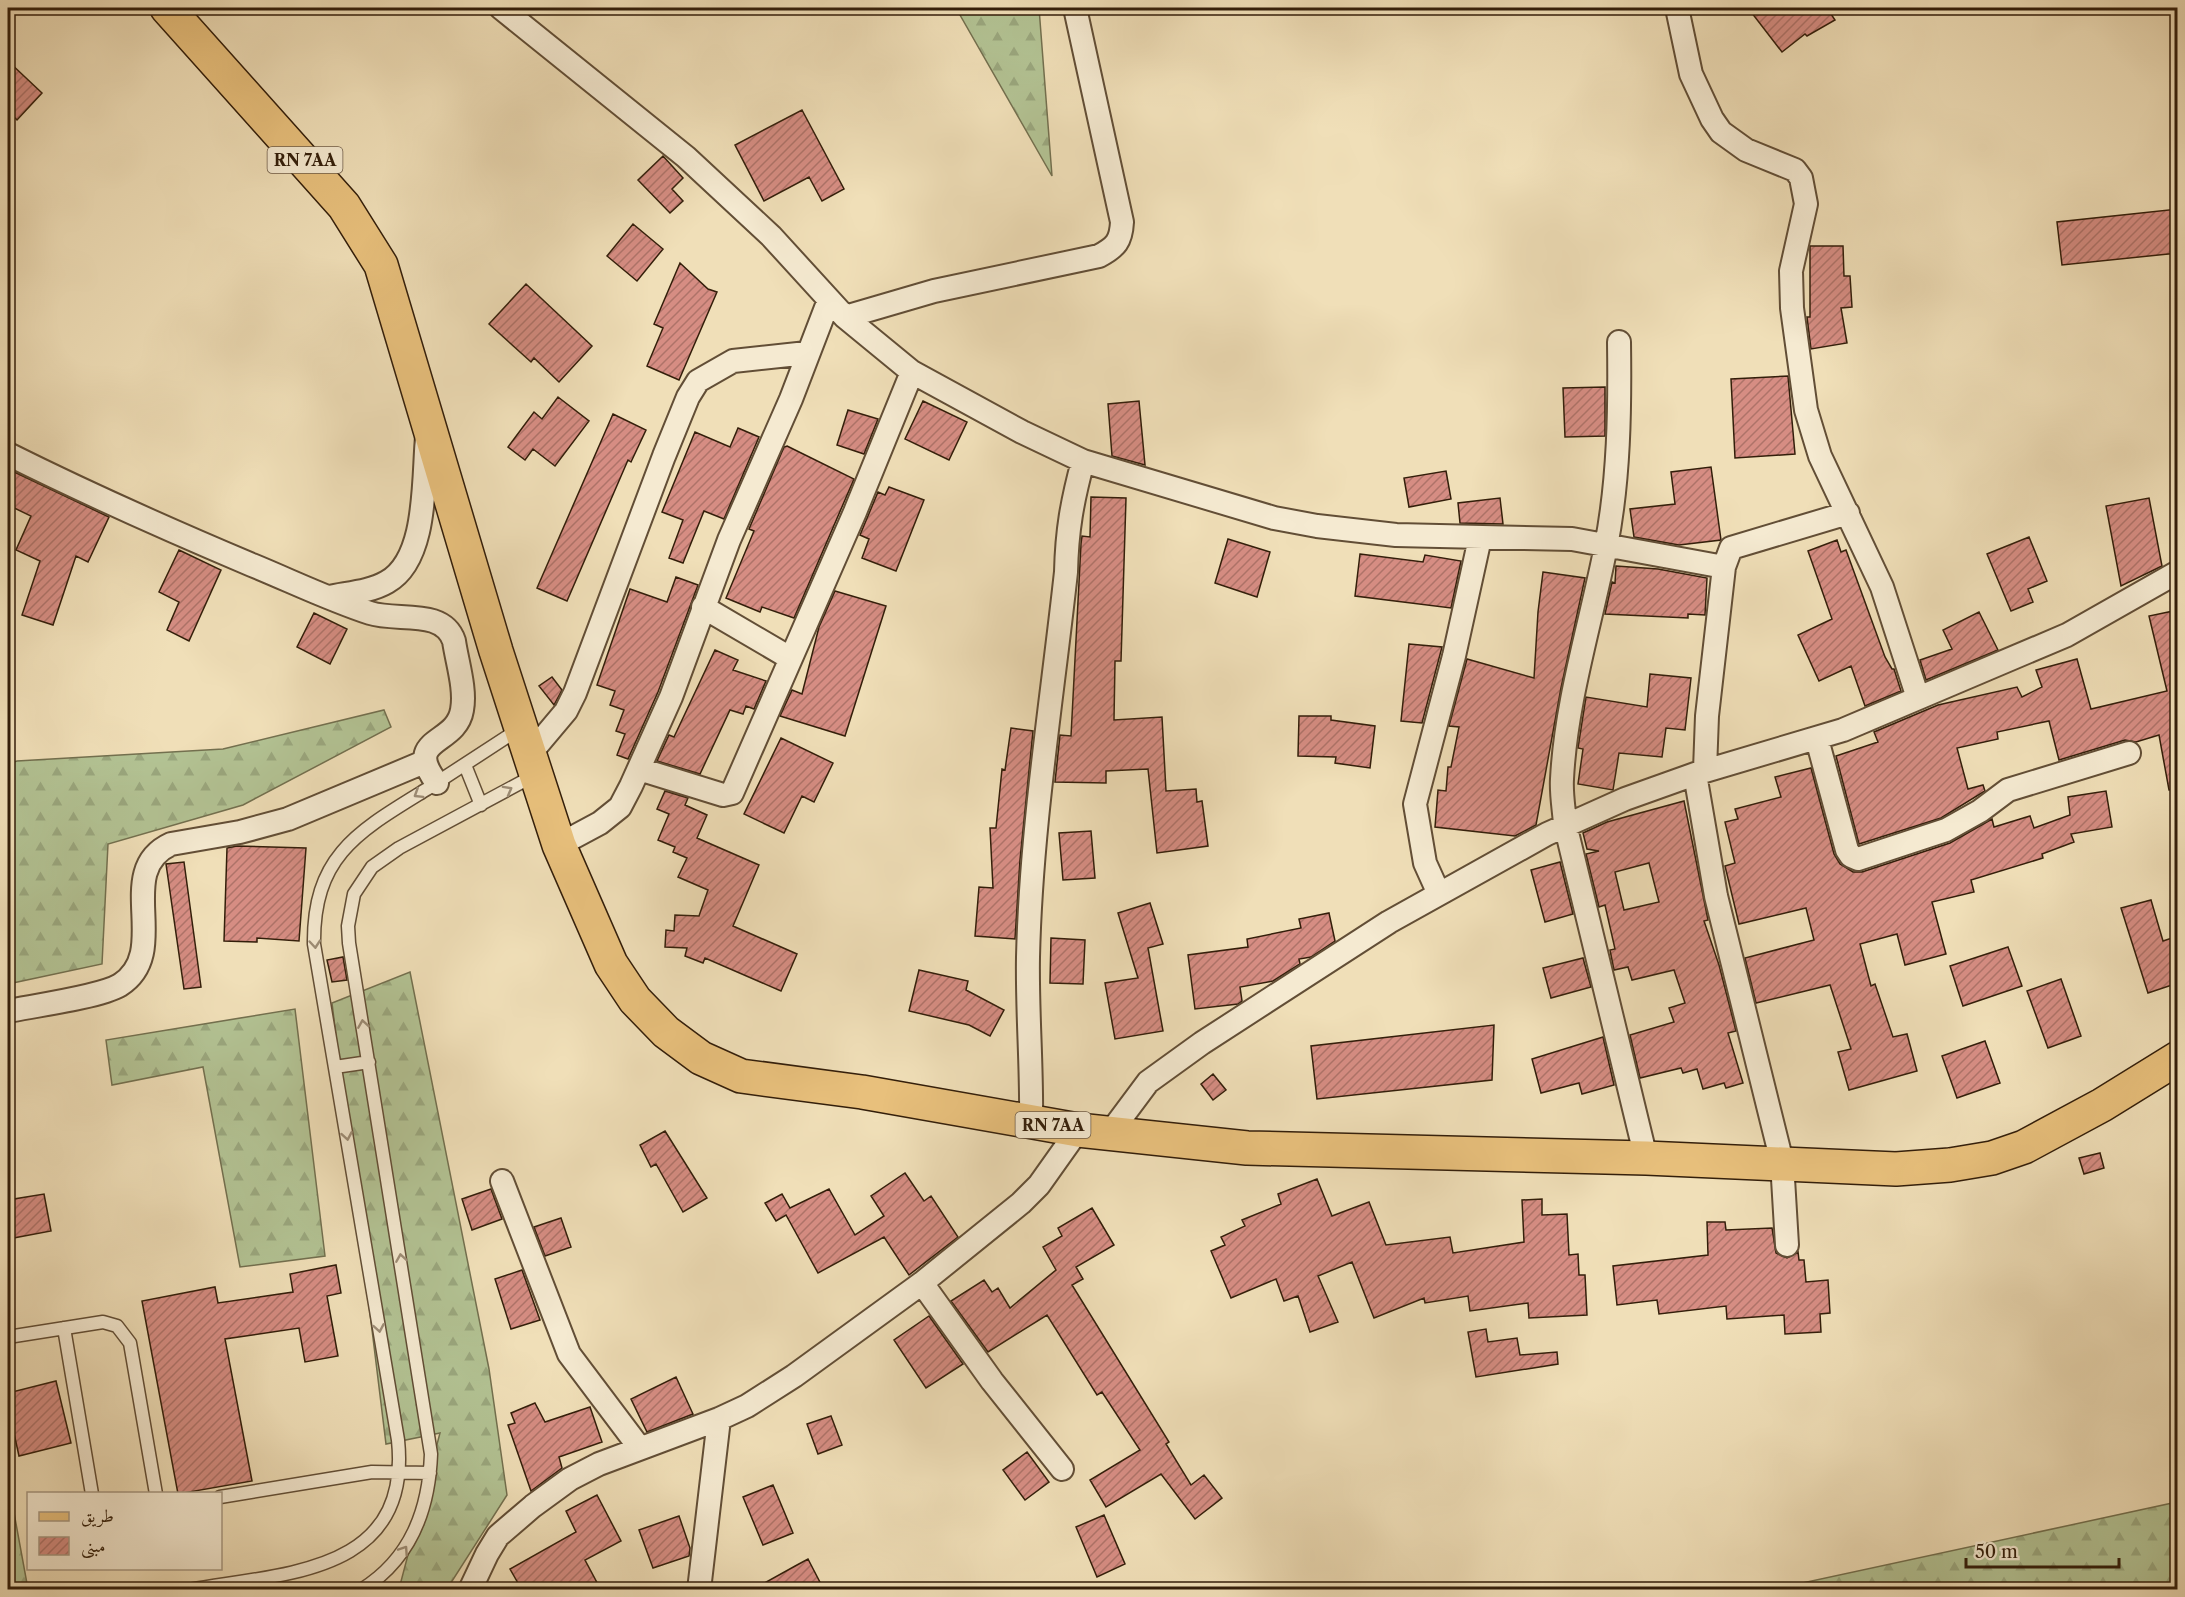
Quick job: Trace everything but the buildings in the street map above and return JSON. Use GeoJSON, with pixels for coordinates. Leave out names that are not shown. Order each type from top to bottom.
{"type":"FeatureCollection","features":[{"type":"Feature","properties":{"kind":"main road","name":"RN 7AA"},"geometry":{"type":"LineString","coordinates":[[166,8],[344,206],[381,265],[528,753],[559,845],[611,964],[635,1000],[666,1032],[701,1058],[741,1076],[862,1092],[1094,1132],[1247,1148],[1782,1162],[1896,1169],[1950,1165],[1992,1158],[2024,1146],[2102,1105],[2178,1058]]}},
{"type":"Feature","properties":{"kind":"street"},"geometry":{"type":"LineString","coordinates":[[501,8],[686,157],[771,236],[845,317],[912,372],[1022,432],[1083,461],[1274,518],[1317,526],[1396,535],[1572,539],[1725,567]]}},
{"type":"Feature","properties":{"kind":"street"},"geometry":{"type":"LineString","coordinates":[[845,317],[934,291],[1099,256],[1114,248],[1121,238],[1122,222],[1075,8]]}},
{"type":"Feature","properties":{"kind":"street"},"geometry":{"type":"LineString","coordinates":[[1677,8],[1691,74],[1712,120],[1721,132],[1746,150],[1795,170],[1801,178],[1806,204],[1791,271],[1792,308],[1806,410],[1820,456],[1882,587],[1918,698]]}},
{"type":"Feature","properties":{"kind":"street"},"geometry":{"type":"LineString","coordinates":[[559,845],[600,823],[620,807],[671,697],[729,540],[791,399],[829,300]]}},
{"type":"Feature","properties":{"kind":"street"},"geometry":{"type":"LineString","coordinates":[[1619,342],[1617,433],[1606,544],[1567,730],[1561,781],[1565,824],[1646,1158]]}},
{"type":"Feature","properties":{"kind":"street"},"geometry":{"type":"LineString","coordinates":[[528,753],[566,711],[575,693],[664,456],[688,397],[698,381],[734,361],[807,353]]}},
{"type":"Feature","properties":{"kind":"street"},"geometry":{"type":"LineString","coordinates":[[639,768],[723,795],[732,793],[855,512],[912,372]]}},
{"type":"Feature","properties":{"kind":"street"},"geometry":{"type":"LineString","coordinates":[[329,597],[387,582],[401,571],[411,557],[418,537],[429,420]]}},
{"type":"Feature","properties":{"kind":"street"},"geometry":{"type":"LineString","coordinates":[[8,454],[120,509],[329,597],[390,618],[434,620],[441,623],[452,634],[463,708],[456,724],[426,750],[424,762],[436,783]]}},
{"type":"Feature","properties":{"kind":"street"},"geometry":{"type":"LineString","coordinates":[[1031,1121],[1032,1066],[1028,957],[1034,854],[1066,572],[1070,507],[1083,461]]}},
{"type":"Feature","properties":{"kind":"street"},"geometry":{"type":"LineString","coordinates":[[1787,1245],[1782,1162],[1716,896],[1700,772],[1725,567],[1734,546],[1795,531],[1848,513]]}},
{"type":"Feature","properties":{"kind":"street"},"geometry":{"type":"LineString","coordinates":[[1439,894],[1425,863],[1415,804],[1454,656],[1480,538]]}},
{"type":"Feature","properties":{"kind":"street"},"geometry":{"type":"LineString","coordinates":[[470,1590],[498,1536],[570,1479],[639,1447],[719,1419],[747,1406],[794,1376],[922,1283],[1021,1203],[1148,1082],[1202,1042],[1414,907],[1565,824],[1700,772],[1817,739],[1918,698],[2067,635],[2178,572]]}},
{"type":"Feature","properties":{"kind":"street"},"geometry":{"type":"LineString","coordinates":[[703,607],[790,658]]}},
{"type":"Feature","properties":{"kind":"street"},"geometry":{"type":"LineString","coordinates":[[1817,739],[1847,850],[1858,860],[1946,830],[1980,811],[2008,790],[2129,753]]}},
{"type":"Feature","properties":{"kind":"street"},"geometry":{"type":"LineString","coordinates":[[8,1011],[111,990],[128,978],[142,953],[144,871],[154,854],[162,848],[171,844],[264,827],[424,762]]}},
{"type":"Feature","properties":{"kind":"street"},"geometry":{"type":"LineString","coordinates":[[1425,863],[1464,881]]}},
{"type":"Feature","properties":{"kind":"street"},"geometry":{"type":"LineString","coordinates":[[1414,907],[1425,863]]}},
{"type":"Feature","properties":{"kind":"street"},"geometry":{"type":"LineString","coordinates":[[502,1181],[569,1354],[639,1447]]}},
{"type":"Feature","properties":{"kind":"street"},"geometry":{"type":"LineString","coordinates":[[922,1283],[960,1339],[1062,1468]]}},
{"type":"Feature","properties":{"kind":"street"},"geometry":{"type":"LineString","coordinates":[[699,1590],[719,1419]]}},
{"type":"Feature","properties":{"kind":"lane"},"geometry":{"type":"LineString","coordinates":[[189,1590],[310,1569],[339,1559],[365,1541],[376,1529],[392,1502],[399,1472],[398,1440],[314,944],[316,907],[321,889],[338,856],[350,841],[372,823],[465,765],[528,753]]}},
{"type":"Feature","properties":{"kind":"lane"},"geometry":{"type":"LineString","coordinates":[[361,1590],[385,1573],[406,1548],[424,1507],[430,1473],[429,1434],[349,943],[350,910],[354,894],[362,880],[385,856],[481,805],[528,753]]}},
{"type":"Feature","properties":{"kind":"lane"},"geometry":{"type":"LineString","coordinates":[[465,765],[481,805]]}},
{"type":"Feature","properties":{"kind":"lane"},"geometry":{"type":"LineString","coordinates":[[335,1067],[369,1062]]}},
{"type":"Feature","properties":{"kind":"lane"},"geometry":{"type":"LineString","coordinates":[[8,1337],[103,1322],[117,1326],[127,1336],[156,1492]]}},
{"type":"Feature","properties":{"kind":"lane"},"geometry":{"type":"LineString","coordinates":[[64,1328],[92,1492]]}},
{"type":"Feature","properties":{"kind":"lane"},"geometry":{"type":"LineString","coordinates":[[222,1497],[372,1472],[430,1473]]}},
{"type":"Feature","properties":{"kind":"green space"},"geometry":{"type":"Polygon","coordinates":[[[956,8],[1039,8],[1052,176],[956,8]]]}},
{"type":"Feature","properties":{"kind":"green space"},"geometry":{"type":"Polygon","coordinates":[[[384,710],[391,727],[243,805],[108,844],[102,964],[8,984],[8,764],[17,761],[223,749],[384,710]]]}},
{"type":"Feature","properties":{"kind":"green space"},"geometry":{"type":"Polygon","coordinates":[[[410,972],[489,1369],[507,1495],[447,1589],[399,1589],[440,1433],[386,1444],[332,1003],[410,972]]]}},
{"type":"Feature","properties":{"kind":"green space"},"geometry":{"type":"Polygon","coordinates":[[[295,1009],[325,1256],[240,1267],[203,1067],[112,1085],[106,1040],[295,1009]]]}},
{"type":"Feature","properties":{"kind":"green space"},"geometry":{"type":"Polygon","coordinates":[[[8,1480],[28,1589],[8,1589],[8,1480]]]}},
{"type":"Feature","properties":{"kind":"green space"},"geometry":{"type":"Polygon","coordinates":[[[2177,1502],[2177,1589],[1775,1589],[2177,1502]]]}}]}
